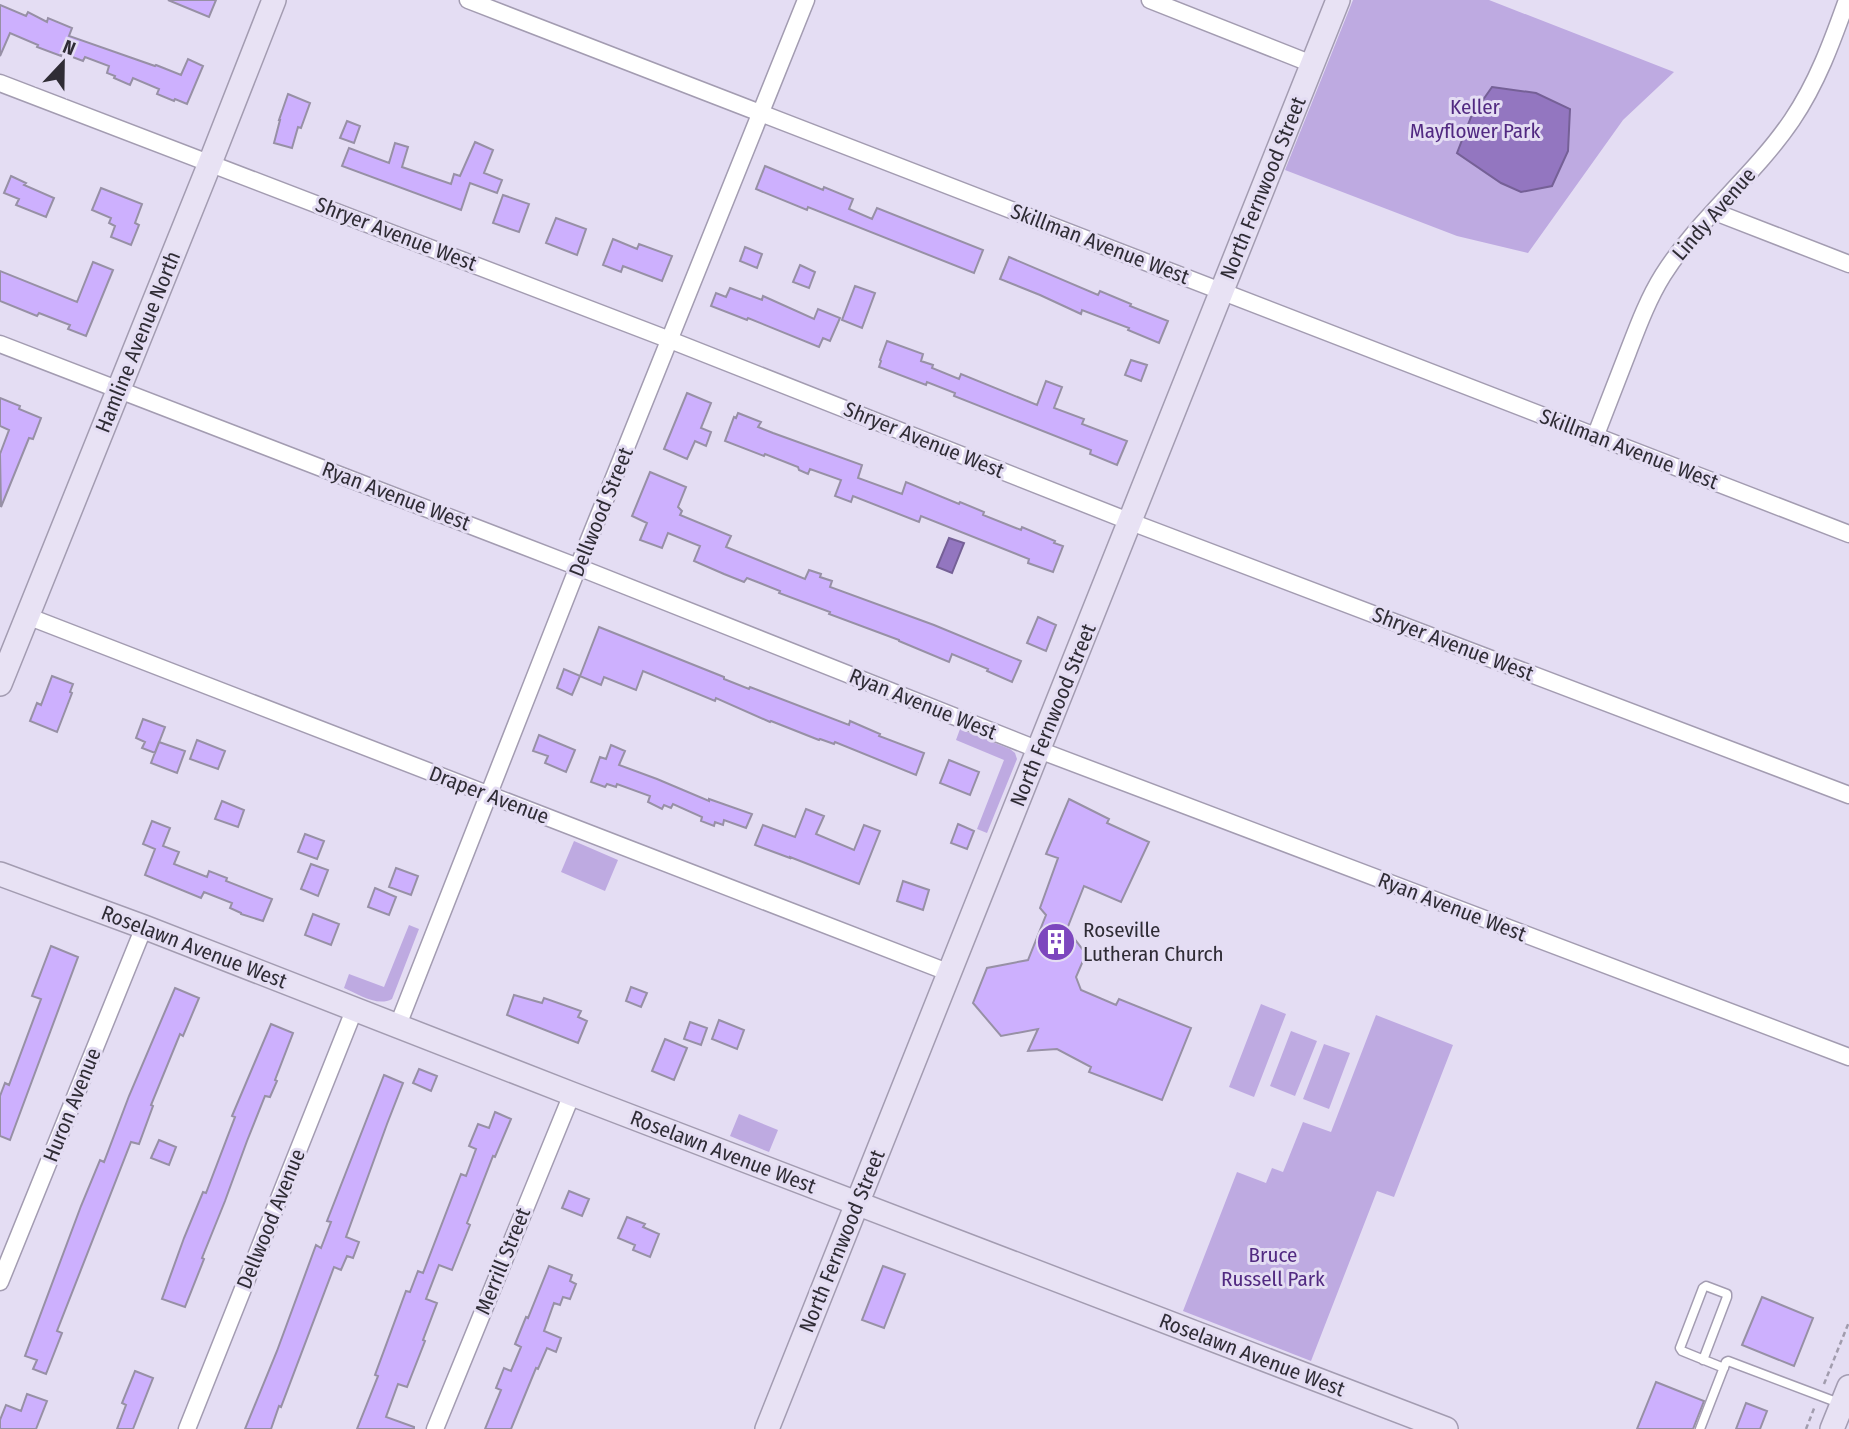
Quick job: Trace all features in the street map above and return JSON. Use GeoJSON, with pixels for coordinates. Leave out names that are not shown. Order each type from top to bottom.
{"type":"FeatureCollection","features":[{"type":"Feature","properties":{"kind":"street","name":"Hamline Avenue North"},"geometry":{"type":"LineString","coordinates":[[0,684],[274,0]]}},
{"type":"Feature","properties":{"kind":"street","name":"Skillman Avenue West"},"geometry":{"type":"LineString","coordinates":[[468,0],[1849,534]]}},
{"type":"Feature","properties":{"kind":"street","name":"Dellwood Street"},"geometry":{"type":"LineString","coordinates":[[398,1025],[578,567],[806,0]]}},
{"type":"Feature","properties":{"kind":"street"},"geometry":{"type":"LineString","coordinates":[[1150,0],[1312,64]]}},
{"type":"Feature","properties":{"kind":"street","name":"North Fernwood Street"},"geometry":{"type":"LineString","coordinates":[[768,1429],[1338,0]]}},
{"type":"Feature","properties":{"kind":"street","name":"Lindy Avenue"},"geometry":{"type":"LineString","coordinates":[[1595,437],[1652,293],[1682,248],[1791,121],[1828,52],[1847,1]]}},
{"type":"Feature","properties":{"kind":"street","name":"Shryer Avenue West"},"geometry":{"type":"LineString","coordinates":[[0,83],[670,340],[1131,522],[1849,795]]}},
{"type":"Feature","properties":{"kind":"street"},"geometry":{"type":"LineString","coordinates":[[1714,212],[1849,264]]}},
{"type":"Feature","properties":{"kind":"street","name":"Ryan Avenue West"},"geometry":{"type":"LineString","coordinates":[[0,344],[578,567],[1039,750],[1849,1057]]}},
{"type":"Feature","properties":{"kind":"street","name":"Draper Avenue"},"geometry":{"type":"LineString","coordinates":[[27,616],[950,972]]}},
{"type":"Feature","properties":{"kind":"street","name":"Roselawn Avenue West"},"geometry":{"type":"LineString","coordinates":[[0,874],[144,927],[1446,1429]]}},
{"type":"Feature","properties":{"kind":"street","name":"Huron Avenue"},"geometry":{"type":"LineString","coordinates":[[0,1282],[144,927]]}},
{"type":"Feature","properties":{"kind":"street","name":"Dellwood Avenue"},"geometry":{"type":"LineString","coordinates":[[187,1429],[355,1008]]}},
{"type":"Feature","properties":{"kind":"street","name":"Merrill Street"},"geometry":{"type":"LineString","coordinates":[[435,1429],[572,1094]]}},
{"type":"Feature","properties":{"kind":"lane"},"geometry":{"type":"LineString","coordinates":[[1703,1360],[1727,1297],[1727,1294],[1706,1286],[1680,1348],[1682,1351],[1703,1360],[1724,1368]]}},
{"type":"Feature","properties":{"kind":"lane"},"geometry":{"type":"LineString","coordinates":[[1700,1429],[1726,1362],[1731,1361],[1819,1396],[1842,1410]]}},
{"type":"Feature","properties":{"kind":"path"},"geometry":{"type":"LineString","coordinates":[[1806,1429],[1849,1322]]}},
{"type":"Feature","properties":{"kind":"green space","name":"Keller Mayflower Park"},"geometry":{"type":"Polygon","coordinates":[[[1353,0],[1489,0],[1674,72],[1623,120],[1528,253],[1457,236],[1285,170],[1353,0]]]}},
{"type":"Feature","properties":{"kind":"green space"},"geometry":{"type":"Polygon","coordinates":[[[960,729],[1010,749],[1017,759],[987,833],[977,829],[1004,760],[956,740],[960,729]]]}},
{"type":"Feature","properties":{"kind":"green space"},"geometry":{"type":"Polygon","coordinates":[[[574,841],[618,860],[605,891],[561,872],[574,841]]]}},
{"type":"Feature","properties":{"kind":"green space"},"geometry":{"type":"Polygon","coordinates":[[[409,925],[419,929],[392,999],[374,1001],[344,988],[349,974],[384,987],[409,925]]]}},
{"type":"Feature","properties":{"kind":"green space"},"geometry":{"type":"Polygon","coordinates":[[[1261,1004],[1286,1014],[1254,1097],[1229,1087],[1261,1004]]]}},
{"type":"Feature","properties":{"kind":"green space","name":"Bruce Russell Park"},"geometry":{"type":"Polygon","coordinates":[[[1376,1015],[1453,1045],[1394,1197],[1377,1191],[1311,1361],[1183,1311],[1237,1172],[1266,1183],[1272,1168],[1283,1172],[1303,1122],[1331,1132],[1376,1015]]]}},
{"type":"Feature","properties":{"kind":"green space"},"geometry":{"type":"Polygon","coordinates":[[[1291,1031],[1317,1041],[1295,1096],[1270,1086],[1291,1031]]]}},
{"type":"Feature","properties":{"kind":"green space"},"geometry":{"type":"Polygon","coordinates":[[[1324,1044],[1350,1053],[1329,1109],[1303,1099],[1324,1044]]]}},
{"type":"Feature","properties":{"kind":"green space"},"geometry":{"type":"Polygon","coordinates":[[[739,1114],[778,1130],[769,1152],[730,1136],[739,1114]]]}},
{"type":"Feature","properties":{"kind":"shaded area"},"geometry":{"type":"Polygon","coordinates":[[[1492,87],[1536,93],[1570,109],[1568,151],[1552,186],[1521,192],[1501,183],[1457,153],[1471,117],[1492,87]]]}},
{"type":"Feature","properties":{"kind":"shaded area"},"geometry":{"type":"Polygon","coordinates":[[[949,538],[964,543],[952,573],[937,567],[949,538]]]}},
{"type":"Feature","properties":{"kind":"building"},"geometry":{"type":"Polygon","coordinates":[[[168,0],[216,0],[209,17],[168,0]]]}},
{"type":"Feature","properties":{"kind":"building"},"geometry":{"type":"Polygon","coordinates":[[[0,5],[26,16],[28,12],[47,22],[48,18],[72,28],[69,36],[181,75],[188,59],[203,66],[187,104],[157,94],[159,89],[133,78],[130,85],[114,78],[115,76],[107,73],[109,66],[85,57],[83,61],[62,53],[61,56],[10,33],[0,56],[0,5]]]}},
{"type":"Feature","properties":{"kind":"building"},"geometry":{"type":"Polygon","coordinates":[[[288,94],[310,103],[301,128],[298,127],[292,148],[274,143],[288,94]]]}},
{"type":"Feature","properties":{"kind":"building"},"geometry":{"type":"Polygon","coordinates":[[[347,121],[360,126],[354,143],[340,138],[347,121]]]}},
{"type":"Feature","properties":{"kind":"building"},"geometry":{"type":"Polygon","coordinates":[[[475,142],[493,150],[484,173],[502,180],[497,193],[470,183],[461,210],[342,166],[349,148],[389,163],[395,143],[408,147],[402,167],[451,184],[454,174],[460,176],[475,142]]]}},
{"type":"Feature","properties":{"kind":"building"},"geometry":{"type":"Polygon","coordinates":[[[765,166],[823,190],[824,187],[853,199],[849,209],[872,219],[877,208],[983,250],[974,273],[756,189],[765,166]]]}},
{"type":"Feature","properties":{"kind":"building"},"geometry":{"type":"Polygon","coordinates":[[[11,176],[54,198],[46,217],[16,205],[19,199],[4,193],[11,176]]]}},
{"type":"Feature","properties":{"kind":"building"},"geometry":{"type":"Polygon","coordinates":[[[101,188],[142,204],[135,223],[139,225],[131,245],[111,237],[115,226],[109,223],[111,218],[92,210],[101,188]]]}},
{"type":"Feature","properties":{"kind":"building"},"geometry":{"type":"Polygon","coordinates":[[[503,195],[529,204],[519,232],[493,223],[503,195]]]}},
{"type":"Feature","properties":{"kind":"building"},"geometry":{"type":"Polygon","coordinates":[[[556,218],[586,229],[577,255],[546,243],[556,218]]]}},
{"type":"Feature","properties":{"kind":"building"},"geometry":{"type":"Polygon","coordinates":[[[613,239],[637,249],[639,244],[672,256],[662,281],[623,266],[621,272],[603,265],[613,239]]]}},
{"type":"Feature","properties":{"kind":"building"},"geometry":{"type":"Polygon","coordinates":[[[745,247],[762,254],[757,268],[740,261],[745,247]]]}},
{"type":"Feature","properties":{"kind":"building"},"geometry":{"type":"Polygon","coordinates":[[[1009,257],[1098,295],[1100,291],[1168,321],[1159,343],[1128,330],[1129,328],[1082,310],[1081,314],[1000,279],[1009,257]]]}},
{"type":"Feature","properties":{"kind":"building"},"geometry":{"type":"Polygon","coordinates":[[[93,262],[113,270],[86,336],[68,329],[70,325],[39,313],[37,316],[0,301],[0,271],[77,302],[93,262]]]}},
{"type":"Feature","properties":{"kind":"building"},"geometry":{"type":"Polygon","coordinates":[[[800,265],[815,272],[809,288],[793,282],[800,265]]]}},
{"type":"Feature","properties":{"kind":"building"},"geometry":{"type":"Polygon","coordinates":[[[855,286],[875,293],[862,328],[842,320],[855,286]]]}},
{"type":"Feature","properties":{"kind":"building"},"geometry":{"type":"Polygon","coordinates":[[[730,288],[762,300],[763,296],[814,319],[818,309],[840,318],[830,341],[823,338],[819,347],[711,306],[716,293],[726,297],[730,288]]]}},
{"type":"Feature","properties":{"kind":"building"},"geometry":{"type":"Polygon","coordinates":[[[887,341],[923,354],[921,361],[933,365],[932,368],[959,379],[961,374],[1037,405],[1046,381],[1062,387],[1054,408],[1084,419],[1082,424],[1127,441],[1117,465],[1090,454],[1091,450],[954,396],[955,393],[879,367],[887,341]]]}},
{"type":"Feature","properties":{"kind":"building"},"geometry":{"type":"Polygon","coordinates":[[[1131,360],[1147,365],[1141,381],[1125,375],[1131,360]]]}},
{"type":"Feature","properties":{"kind":"building"},"geometry":{"type":"Polygon","coordinates":[[[687,393],[711,403],[701,428],[711,432],[706,446],[695,441],[687,459],[664,449],[687,393]]]}},
{"type":"Feature","properties":{"kind":"building"},"geometry":{"type":"Polygon","coordinates":[[[0,398],[41,418],[33,439],[29,438],[1,507],[0,454],[9,430],[0,426],[0,398]]]}},
{"type":"Feature","properties":{"kind":"building"},"geometry":{"type":"Polygon","coordinates":[[[738,413],[761,422],[758,427],[862,465],[858,478],[902,494],[906,482],[984,512],[983,515],[1055,541],[1054,543],[1063,546],[1053,572],[1028,563],[1029,559],[921,516],[919,522],[853,496],[851,502],[835,496],[841,480],[810,469],[808,474],[798,467],[725,441],[738,413]]]}},
{"type":"Feature","properties":{"kind":"building"},"geometry":{"type":"Polygon","coordinates":[[[650,472],[686,487],[678,507],[682,511],[680,515],[731,536],[726,547],[805,579],[809,570],[821,574],[820,577],[832,581],[830,587],[934,625],[1021,661],[1012,682],[952,654],[949,662],[747,578],[744,582],[724,574],[694,561],[700,546],[668,533],[662,548],[640,540],[647,523],[632,516],[650,472]]]}},
{"type":"Feature","properties":{"kind":"building"},"geometry":{"type":"Polygon","coordinates":[[[1038,617],[1056,625],[1046,651],[1027,643],[1038,617]]]}},
{"type":"Feature","properties":{"kind":"building"},"geometry":{"type":"Polygon","coordinates":[[[599,627],[749,689],[750,687],[849,725],[850,721],[880,734],[879,736],[924,753],[916,775],[835,742],[834,744],[819,740],[770,722],[716,698],[715,701],[643,671],[636,690],[604,677],[601,685],[580,676],[599,627]]]}},
{"type":"Feature","properties":{"kind":"building"},"geometry":{"type":"Polygon","coordinates":[[[564,669],[580,676],[572,695],[557,688],[564,669]]]}},
{"type":"Feature","properties":{"kind":"building"},"geometry":{"type":"Polygon","coordinates":[[[52,676],[73,684],[57,732],[30,721],[37,703],[41,705],[52,676]]]}},
{"type":"Feature","properties":{"kind":"building"},"geometry":{"type":"Polygon","coordinates":[[[143,719],[165,727],[155,753],[142,748],[145,742],[136,738],[143,719]]]}},
{"type":"Feature","properties":{"kind":"building"},"geometry":{"type":"Polygon","coordinates":[[[539,735],[575,750],[566,772],[545,763],[548,756],[533,751],[539,735]]]}},
{"type":"Feature","properties":{"kind":"building"},"geometry":{"type":"Polygon","coordinates":[[[197,740],[225,751],[218,769],[190,759],[197,740]]]}},
{"type":"Feature","properties":{"kind":"building"},"geometry":{"type":"Polygon","coordinates":[[[159,742],[185,751],[177,773],[151,763],[159,742]]]}},
{"type":"Feature","properties":{"kind":"building"},"geometry":{"type":"Polygon","coordinates":[[[611,745],[625,751],[619,765],[709,801],[752,814],[746,828],[724,820],[723,825],[715,822],[714,826],[701,821],[702,817],[673,804],[671,808],[664,805],[662,809],[648,802],[650,796],[617,784],[616,787],[607,784],[605,787],[591,782],[600,757],[606,759],[611,745]]]}},
{"type":"Feature","properties":{"kind":"building"},"geometry":{"type":"Polygon","coordinates":[[[949,760],[979,772],[970,795],[940,783],[949,760]]]}},
{"type":"Feature","properties":{"kind":"building","name":"Roseville Lutheran Church"},"geometry":{"type":"Polygon","coordinates":[[[1069,799],[1109,819],[1107,823],[1149,842],[1121,902],[1084,886],[1067,929],[1086,954],[1076,977],[1081,990],[1116,1005],[1119,999],[1191,1028],[1162,1100],[1089,1072],[1091,1067],[1057,1049],[1028,1051],[1038,1029],[1001,1036],[973,1003],[987,968],[1028,960],[1046,915],[1040,908],[1058,858],[1046,854],[1069,799]]]}},
{"type":"Feature","properties":{"kind":"building"},"geometry":{"type":"Polygon","coordinates":[[[222,801],[244,810],[238,827],[215,819],[222,801]]]}},
{"type":"Feature","properties":{"kind":"building"},"geometry":{"type":"Polygon","coordinates":[[[806,809],[824,816],[816,834],[854,850],[864,825],[880,831],[859,884],[755,845],[763,825],[795,837],[806,809]]]}},
{"type":"Feature","properties":{"kind":"building"},"geometry":{"type":"Polygon","coordinates":[[[152,821],[170,828],[163,846],[179,852],[174,864],[207,877],[209,871],[227,878],[226,881],[272,899],[263,921],[241,914],[230,908],[232,903],[204,892],[201,898],[145,875],[155,849],[143,844],[152,821]]]}},
{"type":"Feature","properties":{"kind":"building"},"geometry":{"type":"Polygon","coordinates":[[[958,824],[974,831],[967,849],[951,843],[958,824]]]}},
{"type":"Feature","properties":{"kind":"building"},"geometry":{"type":"Polygon","coordinates":[[[305,834],[324,841],[317,859],[298,852],[305,834]]]}},
{"type":"Feature","properties":{"kind":"building"},"geometry":{"type":"Polygon","coordinates":[[[311,864],[328,870],[318,896],[301,889],[311,864]]]}},
{"type":"Feature","properties":{"kind":"building"},"geometry":{"type":"Polygon","coordinates":[[[396,868],[418,876],[411,895],[389,887],[396,868]]]}},
{"type":"Feature","properties":{"kind":"building"},"geometry":{"type":"Polygon","coordinates":[[[903,881],[929,890],[923,910],[897,901],[903,881]]]}},
{"type":"Feature","properties":{"kind":"building"},"geometry":{"type":"Polygon","coordinates":[[[375,888],[396,897],[389,915],[368,907],[375,888]]]}},
{"type":"Feature","properties":{"kind":"building"},"geometry":{"type":"Polygon","coordinates":[[[313,914],[339,924],[331,945],[305,935],[313,914]]]}},
{"type":"Feature","properties":{"kind":"building"},"geometry":{"type":"Polygon","coordinates":[[[51,946],[78,957],[10,1140],[0,1136],[0,1096],[5,1083],[9,1085],[41,999],[32,996],[51,946]]]}},
{"type":"Feature","properties":{"kind":"building"},"geometry":{"type":"Polygon","coordinates":[[[631,987],[647,993],[641,1007],[626,1001],[631,987]]]}},
{"type":"Feature","properties":{"kind":"building"},"geometry":{"type":"Polygon","coordinates":[[[175,988],[199,998],[183,1036],[180,1034],[151,1105],[153,1106],[139,1144],[131,1142],[57,1331],[62,1333],[46,1374],[33,1369],[37,1360],[25,1356],[81,1206],[100,1160],[104,1162],[175,988]]]}},
{"type":"Feature","properties":{"kind":"building"},"geometry":{"type":"Polygon","coordinates":[[[514,995],[542,1003],[544,998],[581,1011],[578,1017],[587,1021],[578,1043],[507,1015],[514,995]]]}},
{"type":"Feature","properties":{"kind":"building"},"geometry":{"type":"Polygon","coordinates":[[[719,1020],[744,1030],[737,1049],[712,1039],[719,1020]]]}},
{"type":"Feature","properties":{"kind":"building"},"geometry":{"type":"Polygon","coordinates":[[[690,1022],[707,1028],[701,1045],[684,1039],[690,1022]]]}},
{"type":"Feature","properties":{"kind":"building"},"geometry":{"type":"Polygon","coordinates":[[[271,1024],[293,1033],[275,1080],[277,1081],[270,1097],[265,1096],[185,1307],[162,1299],[203,1192],[206,1193],[235,1117],[232,1116],[271,1024]]]}},
{"type":"Feature","properties":{"kind":"building"},"geometry":{"type":"Polygon","coordinates":[[[665,1039],[687,1048],[674,1080],[652,1071],[665,1039]]]}},
{"type":"Feature","properties":{"kind":"building"},"geometry":{"type":"Polygon","coordinates":[[[419,1069],[437,1076],[431,1091],[413,1083],[419,1069]]]}},
{"type":"Feature","properties":{"kind":"building"},"geometry":{"type":"Polygon","coordinates":[[[384,1075],[403,1083],[346,1237],[359,1242],[353,1258],[347,1256],[341,1270],[334,1267],[271,1429],[245,1429],[316,1245],[321,1248],[331,1222],[327,1221],[384,1075]]]}},
{"type":"Feature","properties":{"kind":"building"},"geometry":{"type":"Polygon","coordinates":[[[495,1112],[511,1119],[495,1157],[493,1156],[452,1270],[439,1265],[426,1299],[437,1303],[423,1340],[425,1341],[407,1387],[398,1384],[386,1417],[414,1429],[357,1429],[406,1291],[410,1292],[418,1271],[423,1273],[461,1174],[466,1176],[476,1149],[469,1146],[478,1124],[489,1128],[495,1112]]]}},
{"type":"Feature","properties":{"kind":"building"},"geometry":{"type":"Polygon","coordinates":[[[159,1140],[176,1147],[169,1165],[151,1158],[159,1140]]]}},
{"type":"Feature","properties":{"kind":"building"},"geometry":{"type":"Polygon","coordinates":[[[569,1191],[589,1199],[582,1216],[562,1208],[569,1191]]]}},
{"type":"Feature","properties":{"kind":"building"},"geometry":{"type":"Polygon","coordinates":[[[627,1217],[645,1224],[643,1227],[659,1234],[650,1257],[633,1250],[635,1245],[618,1238],[627,1217]]]}},
{"type":"Feature","properties":{"kind":"building"},"geometry":{"type":"Polygon","coordinates":[[[549,1266],[572,1275],[570,1281],[576,1284],[570,1299],[563,1297],[560,1305],[554,1303],[544,1331],[561,1338],[556,1352],[547,1348],[511,1429],[485,1429],[501,1390],[496,1388],[504,1368],[511,1371],[521,1347],[515,1344],[549,1266]]]}},
{"type":"Feature","properties":{"kind":"building"},"geometry":{"type":"Polygon","coordinates":[[[883,1266],[905,1274],[884,1328],[862,1320],[883,1266]]]}},
{"type":"Feature","properties":{"kind":"building"},"geometry":{"type":"Polygon","coordinates":[[[1762,1297],[1813,1318],[1794,1366],[1742,1345],[1762,1297]]]}},
{"type":"Feature","properties":{"kind":"building"},"geometry":{"type":"Polygon","coordinates":[[[135,1371],[153,1378],[133,1429],[117,1429],[126,1405],[122,1403],[135,1371]]]}},
{"type":"Feature","properties":{"kind":"building"},"geometry":{"type":"Polygon","coordinates":[[[1656,1382],[1704,1401],[1693,1429],[1637,1429],[1656,1382]]]}},
{"type":"Feature","properties":{"kind":"building"},"geometry":{"type":"Polygon","coordinates":[[[27,1394],[47,1401],[36,1429],[0,1429],[0,1420],[6,1405],[21,1411],[27,1394]]]}},
{"type":"Feature","properties":{"kind":"building"},"geometry":{"type":"Polygon","coordinates":[[[1746,1403],[1767,1411],[1760,1429],[1736,1429],[1746,1403]]]}},
{"type":"Feature","properties":{"kind":"place","name":"Roseville Lutheran Church"},"geometry":{"type":"Point","coordinates":[1056,942]}}]}
